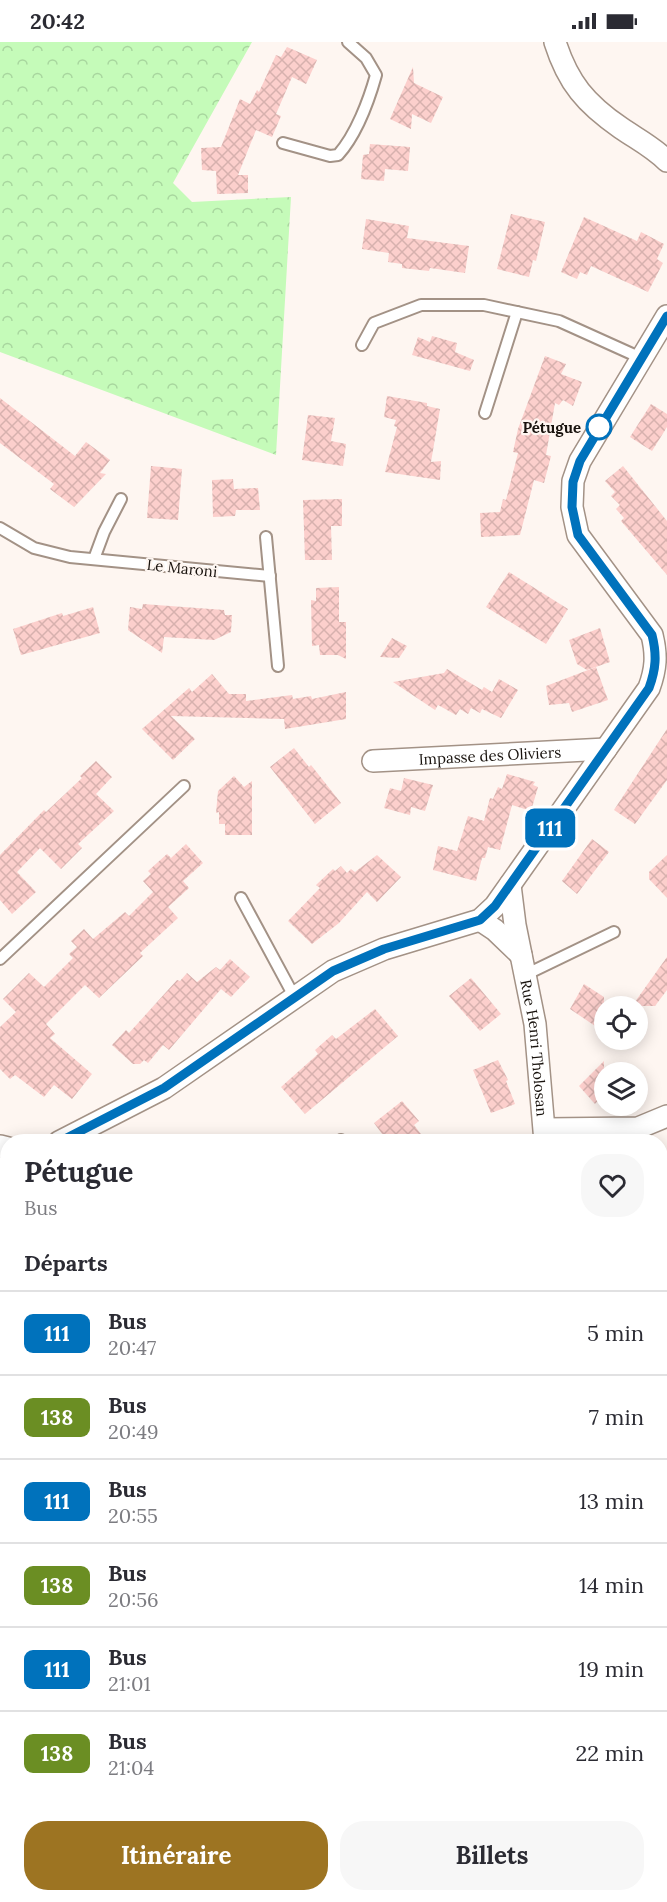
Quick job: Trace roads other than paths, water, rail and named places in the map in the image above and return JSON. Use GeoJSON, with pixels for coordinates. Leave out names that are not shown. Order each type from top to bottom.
{"type":"FeatureCollection","features":[{"type":"Feature","properties":{"kind":"street"},"geometry":{"type":"LineString","coordinates":[[555,42],[565,71],[579,93],[621,128],[656,150],[667,161]]}},
{"type":"Feature","properties":{"kind":"street"},"geometry":{"type":"LineString","coordinates":[[75,1134],[164,1088],[349,963],[485,916],[510,885],[649,688],[655,673],[661,646],[578,535],[572,507],[573,482],[580,461],[641,358],[665,323]]}},
{"type":"Feature","properties":{"kind":"street","name":"Impasse des Oliviers"},"geometry":{"type":"LineString","coordinates":[[373,761],[606,749]]}},
{"type":"Feature","properties":{"kind":"street","name":"Rue Henri Tholosan"},"geometry":{"type":"LineString","coordinates":[[510,885],[514,926],[535,1024],[545,1134]]}},
{"type":"Feature","properties":{"kind":"street"},"geometry":{"type":"LineString","coordinates":[[485,916],[514,926]]}},
{"type":"Feature","properties":{"kind":"street"},"geometry":{"type":"LineString","coordinates":[[485,916],[524,965]]}},
{"type":"Feature","properties":{"kind":"street"},"geometry":{"type":"LineString","coordinates":[[558,1134],[638,1128],[667,1116]]}},
{"type":"Feature","properties":{"kind":"lane"},"geometry":{"type":"LineString","coordinates":[[283,143],[330,156],[338,155],[343,149],[376,75],[366,58],[348,42]]}},
{"type":"Feature","properties":{"kind":"lane"},"geometry":{"type":"LineString","coordinates":[[362,345],[374,323],[421,305],[484,305],[559,321],[641,358]]}},
{"type":"Feature","properties":{"kind":"lane"},"geometry":{"type":"LineString","coordinates":[[485,413],[517,312]]}},
{"type":"Feature","properties":{"kind":"lane"},"geometry":{"type":"LineString","coordinates":[[94,560],[104,532],[121,499]]}},
{"type":"Feature","properties":{"kind":"lane","name":"Le Maroni"},"geometry":{"type":"LineString","coordinates":[[0,528],[34,548],[70,557],[270,576]]}},
{"type":"Feature","properties":{"kind":"lane"},"geometry":{"type":"LineString","coordinates":[[266,537],[278,666]]}},
{"type":"Feature","properties":{"kind":"lane"},"geometry":{"type":"LineString","coordinates":[[0,959],[184,786]]}},
{"type":"Feature","properties":{"kind":"lane"},"geometry":{"type":"LineString","coordinates":[[241,898],[295,998]]}},
{"type":"Feature","properties":{"kind":"lane"},"geometry":{"type":"LineString","coordinates":[[524,965],[614,932]]}},
{"type":"Feature","properties":{"kind":"place","name":"Pétugue"},"geometry":{"type":"Point","coordinates":[599,427]}}]}
